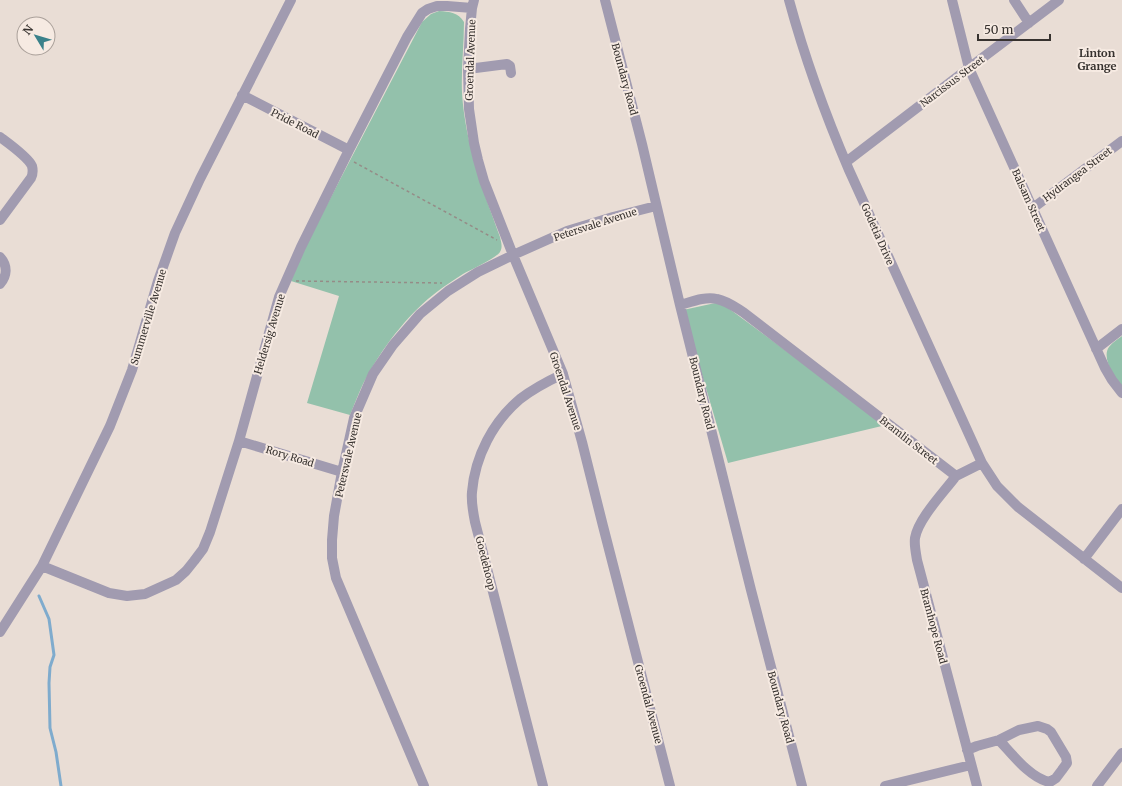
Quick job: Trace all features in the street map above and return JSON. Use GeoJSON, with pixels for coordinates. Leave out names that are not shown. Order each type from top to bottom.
{"type":"FeatureCollection","features":[{"type":"Feature","properties":{"kind":"street","name":"Summerville Avenue"},"geometry":{"type":"LineString","coordinates":[[0,632],[42,566],[112,419],[132,370],[158,281],[175,232],[242,95],[291,0]]}},
{"type":"Feature","properties":{"kind":"street","name":"Boundary Road"},"geometry":{"type":"LineString","coordinates":[[604,0],[642,144],[680,305],[751,590],[802,786]]}},
{"type":"Feature","properties":{"kind":"street","name":"Godetia Drive"},"geometry":{"type":"LineString","coordinates":[[789,0],[811,76],[846,162],[982,463]]}},
{"type":"Feature","properties":{"kind":"street","name":"Balsam Street"},"geometry":{"type":"LineString","coordinates":[[952,0],[969,68],[1096,349],[1112,380],[1122,393]]}},
{"type":"Feature","properties":{"kind":"street"},"geometry":{"type":"LineString","coordinates":[[1014,0],[1029,23]]}},
{"type":"Feature","properties":{"kind":"street","name":"Narcissus Street"},"geometry":{"type":"LineString","coordinates":[[846,162],[1059,0]]}},
{"type":"Feature","properties":{"kind":"street","name":"Groendal Avenue"},"geometry":{"type":"LineString","coordinates":[[473,4],[468,69],[469,109],[478,160],[484,181],[513,255],[563,374],[582,442],[602,526],[670,786]]}},
{"type":"Feature","properties":{"kind":"street","name":"Heldersig Avenue"},"geometry":{"type":"LineString","coordinates":[[42,566],[109,593],[127,596],[145,594],[176,580],[194,561],[203,549],[210,532],[239,441],[279,297],[301,247],[347,154],[407,37],[422,14],[428,9],[437,6],[473,4]]}},
{"type":"Feature","properties":{"kind":"street"},"geometry":{"type":"LineString","coordinates":[[468,69],[507,64],[510,66],[511,73]]}},
{"type":"Feature","properties":{"kind":"street","name":"Pride Road"},"geometry":{"type":"LineString","coordinates":[[242,95],[347,154]]}},
{"type":"Feature","properties":{"kind":"street"},"geometry":{"type":"LineString","coordinates":[[0,137],[30,162],[33,171],[31,178],[0,220]]}},
{"type":"Feature","properties":{"kind":"street","name":"Hydrangea Street"},"geometry":{"type":"LineString","coordinates":[[1033,208],[1122,141]]}},
{"type":"Feature","properties":{"kind":"street","name":"Petersvale Avenue"},"geometry":{"type":"LineString","coordinates":[[424,786],[336,578],[332,558],[334,516],[354,418],[373,374],[393,345],[420,314],[448,291],[478,272],[567,231],[656,206]]}},
{"type":"Feature","properties":{"kind":"street"},"geometry":{"type":"LineString","coordinates":[[0,257],[4,263],[6,271],[0,284]]}},
{"type":"Feature","properties":{"kind":"street","name":"Bramlin Street"},"geometry":{"type":"LineString","coordinates":[[680,305],[709,298],[728,302],[956,476]]}},
{"type":"Feature","properties":{"kind":"street"},"geometry":{"type":"LineString","coordinates":[[1096,349],[1122,329]]}},
{"type":"Feature","properties":{"kind":"street","name":"Goedehoop"},"geometry":{"type":"LineString","coordinates":[[543,786],[475,522],[472,508],[472,492],[475,472],[482,451],[494,428],[507,411],[522,398],[563,374]]}},
{"type":"Feature","properties":{"kind":"street","name":"Rory Road"},"geometry":{"type":"LineString","coordinates":[[239,441],[342,472]]}},
{"type":"Feature","properties":{"kind":"street"},"geometry":{"type":"LineString","coordinates":[[956,476],[982,463],[997,486],[1029,516],[1122,588]]}},
{"type":"Feature","properties":{"kind":"street","name":"Bramhope Road"},"geometry":{"type":"LineString","coordinates":[[956,476],[926,515],[919,527],[915,537],[915,547],[917,560],[977,786]]}},
{"type":"Feature","properties":{"kind":"street"},"geometry":{"type":"LineString","coordinates":[[1084,559],[1122,509]]}},
{"type":"Feature","properties":{"kind":"street"},"geometry":{"type":"LineString","coordinates":[[967,750],[999,740],[1019,730],[1038,726],[1051,732],[1064,752],[1066,763],[1056,778],[1050,782],[1044,781],[1026,767],[999,740]]}},
{"type":"Feature","properties":{"kind":"street"},"geometry":{"type":"LineString","coordinates":[[1097,786],[1122,754]]}},
{"type":"Feature","properties":{"kind":"street"},"geometry":{"type":"LineString","coordinates":[[885,786],[971,765]]}},
{"type":"Feature","properties":{"kind":"path"},"geometry":{"type":"LineString","coordinates":[[347,154],[496,240]]}},
{"type":"Feature","properties":{"kind":"path"},"geometry":{"type":"LineString","coordinates":[[286,281],[460,283]]}},
{"type":"Feature","properties":{"kind":"green space"},"geometry":{"type":"Polygon","coordinates":[[[439,11],[456,14],[464,22],[462,93],[467,130],[487,202],[502,244],[500,252],[497,255],[463,274],[438,291],[418,308],[399,329],[375,362],[350,415],[307,403],[339,296],[291,281],[306,245],[422,22],[431,14],[439,11]]]}},
{"type":"Feature","properties":{"kind":"green space"},"geometry":{"type":"Polygon","coordinates":[[[720,302],[886,425],[728,463],[683,310],[720,302]]]}},
{"type":"Feature","properties":{"kind":"green space"},"geometry":{"type":"Polygon","coordinates":[[[1122,336],[1122,388],[1110,368],[1107,352],[1109,347],[1122,336]]]}},
{"type":"Feature","properties":{"kind":"waterway"},"geometry":{"type":"LineString","coordinates":[[39,596],[49,619],[54,655],[50,667],[49,683],[50,728],[56,752],[61,786]]}},
{"type":"Feature","properties":{"kind":"district","name":"Linton Grange"},"geometry":{"type":"Point","coordinates":[1097,59]}}]}
